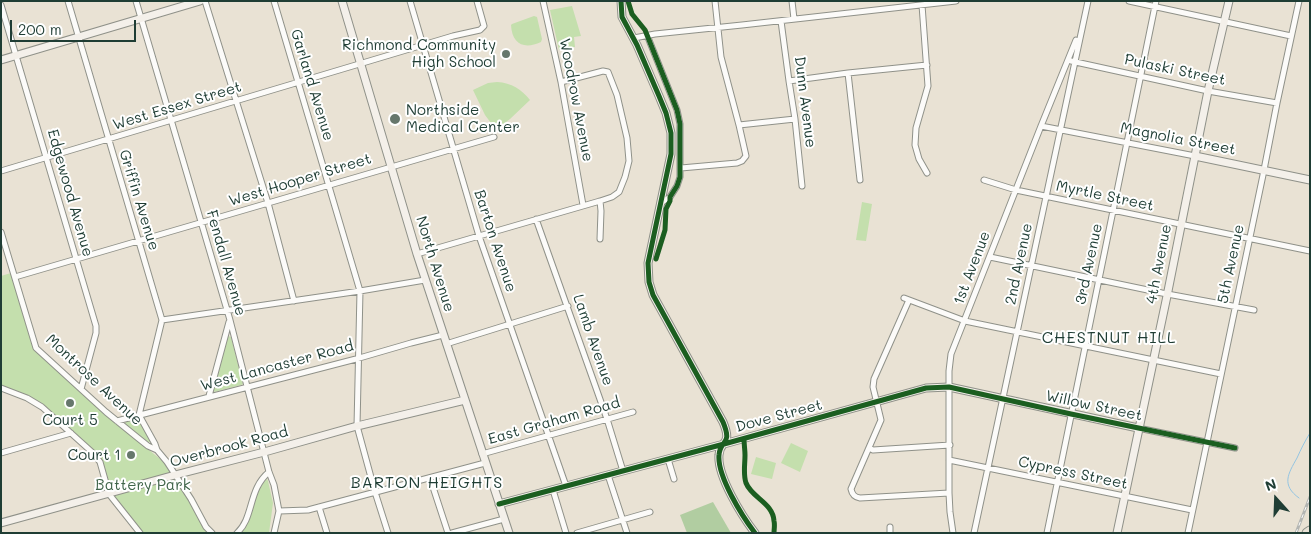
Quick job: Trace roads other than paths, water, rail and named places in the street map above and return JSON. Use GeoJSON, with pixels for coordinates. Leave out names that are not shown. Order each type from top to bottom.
{"type":"FeatureCollection","features":[{"type":"Feature","properties":{"kind":"street","name":"Griffin Avenue"},"geometry":{"type":"LineString","coordinates":[[68,1],[162,320]]}},
{"type":"Feature","properties":{"kind":"street","name":"Fendall Avenue"},"geometry":{"type":"LineString","coordinates":[[136,1],[230,320],[274,485],[279,511],[274,533]]}},
{"type":"Feature","properties":{"kind":"street"},"geometry":{"type":"LineString","coordinates":[[1,60],[200,1]]}},
{"type":"Feature","properties":{"kind":"street"},"geometry":{"type":"LineString","coordinates":[[205,1],[268,203],[294,300]]}},
{"type":"Feature","properties":{"kind":"street","name":"Garland Avenue"},"geometry":{"type":"LineString","coordinates":[[274,1],[360,291],[357,426],[388,533]]}},
{"type":"Feature","properties":{"kind":"street","name":"North Avenue"},"geometry":{"type":"LineString","coordinates":[[342,1],[425,280],[466,400],[508,533]]}},
{"type":"Feature","properties":{"kind":"street","name":"Barton Avenue"},"geometry":{"type":"LineString","coordinates":[[410,1],[479,236],[566,486]]}},
{"type":"Feature","properties":{"kind":"street","name":"West Essex Street"},"geometry":{"type":"LineString","coordinates":[[1,171],[480,30],[484,27],[484,24],[477,1]]}},
{"type":"Feature","properties":{"kind":"street","name":"Woodrow Avenue"},"geometry":{"type":"LineString","coordinates":[[543,1],[561,82],[583,205]]}},
{"type":"Feature","properties":{"kind":"street"},"geometry":{"type":"LineString","coordinates":[[620,1],[622,17],[634,38],[666,113],[670,128],[671,154],[648,258],[649,282],[654,295],[723,422],[728,437],[719,455],[721,474],[743,515],[756,533]]}},
{"type":"Feature","properties":{"kind":"street"},"geometry":{"type":"LineString","coordinates":[[681,168],[737,163],[746,156],[721,57],[715,1]]}},
{"type":"Feature","properties":{"kind":"street"},"geometry":{"type":"LineString","coordinates":[[792,1],[794,19]]}},
{"type":"Feature","properties":{"kind":"street"},"geometry":{"type":"LineString","coordinates":[[634,38],[956,1]]}},
{"type":"Feature","properties":{"kind":"street","name":"2nd Avenue"},"geometry":{"type":"LineString","coordinates":[[974,533],[1060,130],[1071,61],[1088,1]]}},
{"type":"Feature","properties":{"kind":"street"},"geometry":{"type":"LineString","coordinates":[[1129,1],[1156,4],[1224,22],[1291,36]]}},
{"type":"Feature","properties":{"kind":"street","name":"4th Avenue"},"geometry":{"type":"LineString","coordinates":[[1117,533],[1208,91],[1229,1]]}},
{"type":"Feature","properties":{"kind":"street","name":"5th Avenue"},"geometry":{"type":"LineString","coordinates":[[1188,533],[1299,1]]}},
{"type":"Feature","properties":{"kind":"street","name":"3rd Avenue"},"geometry":{"type":"LineString","coordinates":[[1047,533],[1156,4]]}},
{"type":"Feature","properties":{"kind":"street","name":"Edgewood Avenue"},"geometry":{"type":"LineString","coordinates":[[1,5],[96,329],[81,389]]}},
{"type":"Feature","properties":{"kind":"street"},"geometry":{"type":"LineString","coordinates":[[922,5],[928,86],[916,128],[915,145],[927,173]]}},
{"type":"Feature","properties":{"kind":"street","name":"Dunn Avenue"},"geometry":{"type":"LineString","coordinates":[[782,21],[802,186]]}},
{"type":"Feature","properties":{"kind":"street"},"geometry":{"type":"LineString","coordinates":[[647,35],[679,118],[681,131],[680,177],[670,197],[661,203]]}},
{"type":"Feature","properties":{"kind":"street","name":"Pulaski Street"},"geometry":{"type":"LineString","coordinates":[[1071,61],[1208,91],[1277,103]]}},
{"type":"Feature","properties":{"kind":"street","name":"1st Avenue"},"geometry":{"type":"LineString","coordinates":[[953,532],[949,493],[949,371],[951,354],[1041,126],[1071,61]]}},
{"type":"Feature","properties":{"kind":"street"},"geometry":{"type":"LineString","coordinates":[[789,81],[927,65]]}},
{"type":"Feature","properties":{"kind":"street"},"geometry":{"type":"LineString","coordinates":[[417,254],[600,201],[612,197],[619,192],[628,167],[629,154],[617,95],[608,72],[605,71],[561,82]]}},
{"type":"Feature","properties":{"kind":"street"},"geometry":{"type":"LineString","coordinates":[[848,73],[860,180]]}},
{"type":"Feature","properties":{"kind":"street"},"geometry":{"type":"LineString","coordinates":[[739,125],[795,119]]}},
{"type":"Feature","properties":{"kind":"street","name":"Magnolia Street"},"geometry":{"type":"LineString","coordinates":[[1041,126],[1310,180]]}},
{"type":"Feature","properties":{"kind":"street","name":"West Hooper Street"},"geometry":{"type":"LineString","coordinates":[[14,277],[494,137]]}},
{"type":"Feature","properties":{"kind":"street","name":"Myrtle Street"},"geometry":{"type":"LineString","coordinates":[[984,180],[1016,190],[1310,251]]}},
{"type":"Feature","properties":{"kind":"street"},"geometry":{"type":"LineString","coordinates":[[600,201],[600,239]]}},
{"type":"Feature","properties":{"kind":"street","name":"Lamb Avenue"},"geometry":{"type":"LineString","coordinates":[[536,219],[568,306],[623,471]]}},
{"type":"Feature","properties":{"kind":"street","name":"Montrose Avenue"},"geometry":{"type":"LineString","coordinates":[[1,232],[36,348],[117,421],[148,446],[157,450]]}},
{"type":"Feature","properties":{"kind":"street"},"geometry":{"type":"LineString","coordinates":[[990,257],[1254,310]]}},
{"type":"Feature","properties":{"kind":"street"},"geometry":{"type":"LineString","coordinates":[[212,533],[206,527],[176,475],[157,450],[139,415],[162,320],[425,280]]}},
{"type":"Feature","properties":{"kind":"street"},"geometry":{"type":"LineString","coordinates":[[949,493],[857,498],[851,493],[851,489],[881,420],[873,387],[874,379],[906,299],[965,320],[1221,374]]}},
{"type":"Feature","properties":{"kind":"street"},"geometry":{"type":"LineString","coordinates":[[446,344],[568,306]]}},
{"type":"Feature","properties":{"kind":"street"},"geometry":{"type":"LineString","coordinates":[[209,396],[230,320]]}},
{"type":"Feature","properties":{"kind":"street","name":"West Lancaster Road"},"geometry":{"type":"LineString","coordinates":[[117,421],[443,335]]}},
{"type":"Feature","properties":{"kind":"street","name":"Dove Street"},"geometry":{"type":"LineString","coordinates":[[499,504],[926,388],[949,387]]}},
{"type":"Feature","properties":{"kind":"street","name":"Willow Street"},"geometry":{"type":"LineString","coordinates":[[949,387],[1235,448]]}},
{"type":"Feature","properties":{"kind":"street"},"geometry":{"type":"LineString","coordinates":[[1,388],[34,401],[97,457],[109,494],[140,533]]}},
{"type":"Feature","properties":{"kind":"street","name":"Overbrook Road"},"geometry":{"type":"LineString","coordinates":[[1,523],[357,426],[466,400]]}},
{"type":"Feature","properties":{"kind":"street","name":"East Graham Road"},"geometry":{"type":"LineString","coordinates":[[482,454],[633,412]]}},
{"type":"Feature","properties":{"kind":"street"},"geometry":{"type":"LineString","coordinates":[[1,453],[71,433]]}},
{"type":"Feature","properties":{"kind":"street"},"geometry":{"type":"LineString","coordinates":[[869,448],[873,450],[950,445]]}},
{"type":"Feature","properties":{"kind":"street"},"geometry":{"type":"LineString","coordinates":[[668,459],[674,479]]}},
{"type":"Feature","properties":{"kind":"street","name":"Cypress Street"},"geometry":{"type":"LineString","coordinates":[[949,460],[1192,510]]}},
{"type":"Feature","properties":{"kind":"street"},"geometry":{"type":"LineString","coordinates":[[279,511],[308,510],[485,463]]}},
{"type":"Feature","properties":{"kind":"street"},"geometry":{"type":"LineString","coordinates":[[237,533],[244,525],[256,489],[264,476],[269,472]]}},
{"type":"Feature","properties":{"kind":"street"},"geometry":{"type":"LineString","coordinates":[[608,475],[627,533]]}},
{"type":"Feature","properties":{"kind":"street"},"geometry":{"type":"LineString","coordinates":[[430,478],[450,533],[504,519]]}},
{"type":"Feature","properties":{"kind":"street"},"geometry":{"type":"LineString","coordinates":[[552,490],[566,533]]}},
{"type":"Feature","properties":{"kind":"street"},"geometry":{"type":"LineString","coordinates":[[319,507],[327,533]]}},
{"type":"Feature","properties":{"kind":"street"},"geometry":{"type":"LineString","coordinates":[[577,533],[650,512]]}},
{"type":"Feature","properties":{"kind":"street"},"geometry":{"type":"LineString","coordinates":[[953,532],[959,533]]}},
{"type":"Feature","properties":{"kind":"waterway"},"geometry":{"type":"LineString","coordinates":[[1299,498],[1290,489],[1288,479],[1291,469],[1310,433]]}},
{"type":"Feature","properties":{"kind":"railway"},"geometry":{"type":"LineString","coordinates":[[1296,533],[1310,497]]}},
{"type":"Feature","properties":{"kind":"place","name":"Richmond Community High School"},"geometry":{"type":"Point","coordinates":[506,54]}},
{"type":"Feature","properties":{"kind":"place","name":"Northside Medical Center"},"geometry":{"type":"Point","coordinates":[395,119]}},
{"type":"Feature","properties":{"kind":"place","name":"Court 5"},"geometry":{"type":"Point","coordinates":[70,403]}},
{"type":"Feature","properties":{"kind":"place","name":"Court 1"},"geometry":{"type":"Point","coordinates":[131,455]}},
{"type":"Feature","properties":{"kind":"district","name":"CHESTNUT HILL"},"geometry":{"type":"Point","coordinates":[1109,338]}},
{"type":"Feature","properties":{"kind":"district","name":"BARTON HEIGHTS"},"geometry":{"type":"Point","coordinates":[427,483]}},
{"type":"Feature","properties":{"kind":"park label","name":"Battery Park"},"geometry":{"type":"Point","coordinates":[143,485]}}]}
